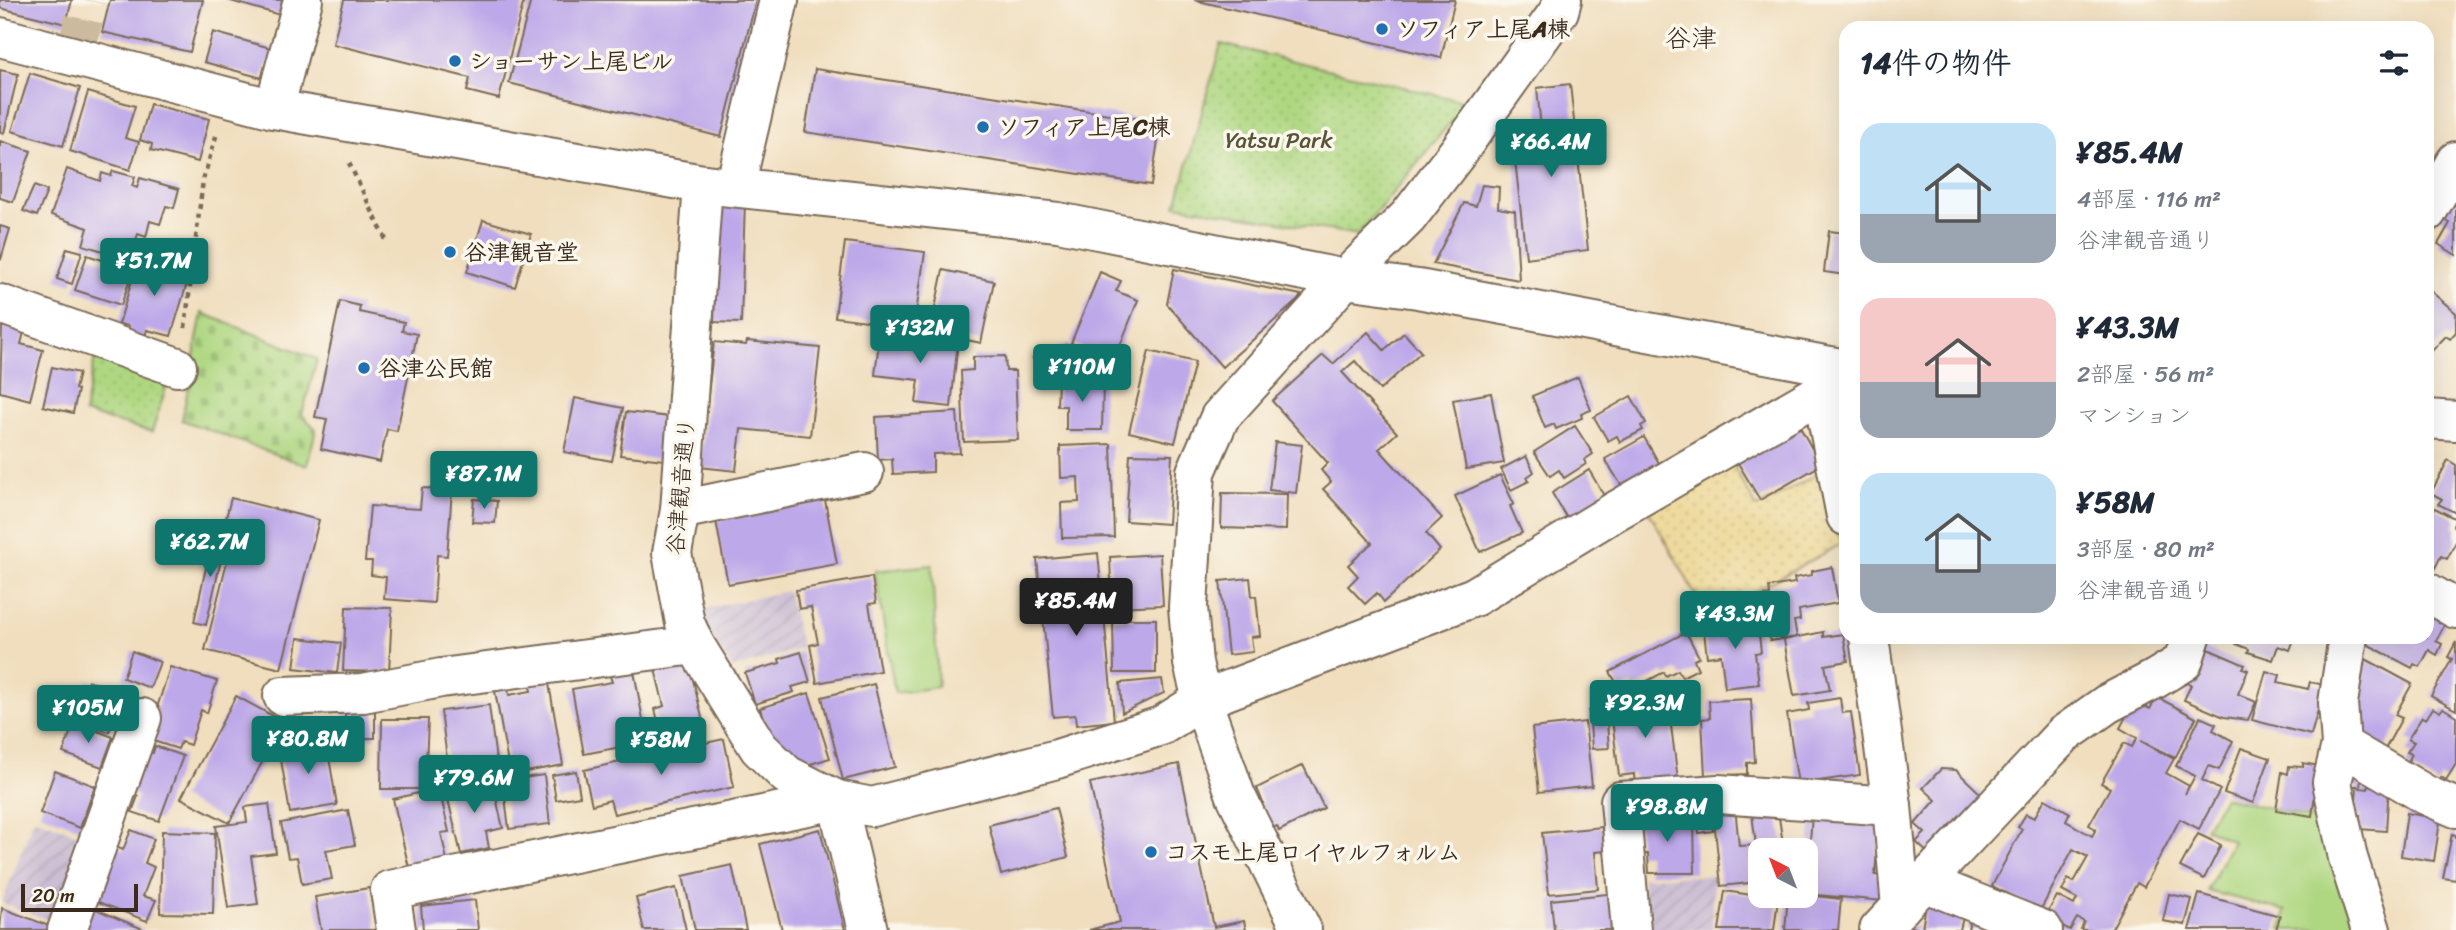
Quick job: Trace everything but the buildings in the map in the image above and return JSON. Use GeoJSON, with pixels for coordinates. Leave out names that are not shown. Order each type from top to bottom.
{"type":"FeatureCollection","features":[{"type":"Feature","properties":{"kind":"street"},"geometry":{"type":"LineString","coordinates":[[274,109],[303,0]]}},
{"type":"Feature","properties":{"kind":"street","name":"谷津観音通り"},"geometry":{"type":"LineString","coordinates":[[779,0],[719,186],[680,510],[672,553],[685,623],[695,645],[759,748],[786,775],[837,800]]}},
{"type":"Feature","properties":{"kind":"street"},"geometry":{"type":"LineString","coordinates":[[1302,930],[1237,796],[1202,700],[1193,663],[1188,607],[1196,472],[1220,417],[1345,279],[1408,217],[1520,67],[1559,11],[1562,0]]}},
{"type":"Feature","properties":{"kind":"street"},"geometry":{"type":"LineString","coordinates":[[0,37],[274,109],[719,186],[1058,222],[1345,279],[1418,289],[1833,376]]}},
{"type":"Feature","properties":{"kind":"street"},"geometry":{"type":"LineString","coordinates":[[2434,200],[2456,161]]}},
{"type":"Feature","properties":{"kind":"street"},"geometry":{"type":"LineString","coordinates":[[0,304],[177,367]]}},
{"type":"Feature","properties":{"kind":"street"},"geometry":{"type":"LineString","coordinates":[[1833,376],[1839,441]]}},
{"type":"Feature","properties":{"kind":"street"},"geometry":{"type":"LineString","coordinates":[[396,930],[390,890],[837,800],[872,807],[1057,759],[1161,726],[1202,700],[1474,597],[1833,376]]}},
{"type":"Feature","properties":{"kind":"street"},"geometry":{"type":"LineString","coordinates":[[2434,419],[2456,421]]}},
{"type":"Feature","properties":{"kind":"street"},"geometry":{"type":"LineString","coordinates":[[680,510],[864,472]]}},
{"type":"Feature","properties":{"kind":"street"},"geometry":{"type":"LineString","coordinates":[[2434,596],[2456,609]]}},
{"type":"Feature","properties":{"kind":"street"},"geometry":{"type":"LineString","coordinates":[[1870,644],[1892,806],[1902,907]]}},
{"type":"Feature","properties":{"kind":"street"},"geometry":{"type":"LineString","coordinates":[[1902,907],[2063,735],[2107,704],[2155,680],[2183,662],[2189,644]]}},
{"type":"Feature","properties":{"kind":"street"},"geometry":{"type":"LineString","coordinates":[[2347,644],[2338,704],[2341,745],[2332,782],[2348,858],[2371,930]]}},
{"type":"Feature","properties":{"kind":"street"},"geometry":{"type":"LineString","coordinates":[[283,696],[363,693],[441,678],[695,645]]}},
{"type":"Feature","properties":{"kind":"street"},"geometry":{"type":"LineString","coordinates":[[67,930],[142,718]]}},
{"type":"Feature","properties":{"kind":"street"},"geometry":{"type":"LineString","coordinates":[[2341,745],[2426,795],[2456,808]]}},
{"type":"Feature","properties":{"kind":"street"},"geometry":{"type":"LineString","coordinates":[[1631,930],[1620,801],[1718,794],[1892,806]]}},
{"type":"Feature","properties":{"kind":"street"},"geometry":{"type":"LineString","coordinates":[[837,800],[868,930]]}},
{"type":"Feature","properties":{"kind":"street"},"geometry":{"type":"LineString","coordinates":[[1902,907],[2042,930]]}},
{"type":"Feature","properties":{"kind":"path"},"geometry":{"type":"LineString","coordinates":[[177,367],[187,319],[203,180],[228,97]]}},
{"type":"Feature","properties":{"kind":"path"},"geometry":{"type":"LineString","coordinates":[[327,118],[388,244]]}},
{"type":"Feature","properties":{"kind":"shaded area"},"geometry":{"type":"Polygon","coordinates":[[[787,591],[802,648],[733,669],[695,611],[787,591]]]}},
{"type":"Feature","properties":{"kind":"shaded area"},"geometry":{"type":"Polygon","coordinates":[[[34,818],[86,837],[54,922],[2,903],[34,818]]]}},
{"type":"Feature","properties":{"kind":"shaded area"},"geometry":{"type":"Polygon","coordinates":[[[1714,876],[1712,930],[1644,930],[1643,877],[1714,876]]]}},
{"type":"Feature","properties":{"kind":"green space","name":"Yatsu Park"},"geometry":{"type":"Polygon","coordinates":[[[1221,44],[1467,102],[1358,235],[1176,205],[1221,44]]]}},
{"type":"Feature","properties":{"kind":"green space"},"geometry":{"type":"Polygon","coordinates":[[[202,313],[317,359],[302,415],[316,429],[307,466],[182,420],[202,313]]]}},
{"type":"Feature","properties":{"kind":"green space"},"geometry":{"type":"Polygon","coordinates":[[[96,352],[169,378],[152,432],[84,413],[96,352]]]}},
{"type":"Feature","properties":{"kind":"green space"},"geometry":{"type":"Polygon","coordinates":[[[932,565],[938,687],[895,693],[875,571],[932,565]]]}},
{"type":"Feature","properties":{"kind":"green space"},"geometry":{"type":"Polygon","coordinates":[[[2224,797],[2326,822],[2362,930],[2281,930],[2286,911],[2207,891],[2232,841],[2205,828],[2224,797]]]}},
{"type":"Feature","properties":{"kind":"sand"},"geometry":{"type":"Polygon","coordinates":[[[1732,463],[1757,508],[1828,468],[1839,545],[1708,617],[1647,508],[1732,463]]]}},
{"type":"Feature","properties":{"kind":"tunnel"},"geometry":{"type":"LineString","coordinates":[[75,56],[88,0]]}},
{"type":"Feature","properties":{"kind":"place","name":"ソフィア上尾A棟"},"geometry":{"type":"Point","coordinates":[1382,29]}},
{"type":"Feature","properties":{"kind":"place","name":"ショーサン上尾ビル"},"geometry":{"type":"Point","coordinates":[455,61]}},
{"type":"Feature","properties":{"kind":"place","name":"ソフィア上尾C棟"},"geometry":{"type":"Point","coordinates":[983,127]}},
{"type":"Feature","properties":{"kind":"place","name":"谷津観音堂"},"geometry":{"type":"Point","coordinates":[450,252]}},
{"type":"Feature","properties":{"kind":"place","name":"谷津公民館"},"geometry":{"type":"Point","coordinates":[364,368]}},
{"type":"Feature","properties":{"kind":"place","name":"コスモ上尾ロイヤルフォルム"},"geometry":{"type":"Point","coordinates":[1151,852]}},
{"type":"Feature","properties":{"kind":"district","name":"谷津"},"geometry":{"type":"Point","coordinates":[1691,38]}}]}
